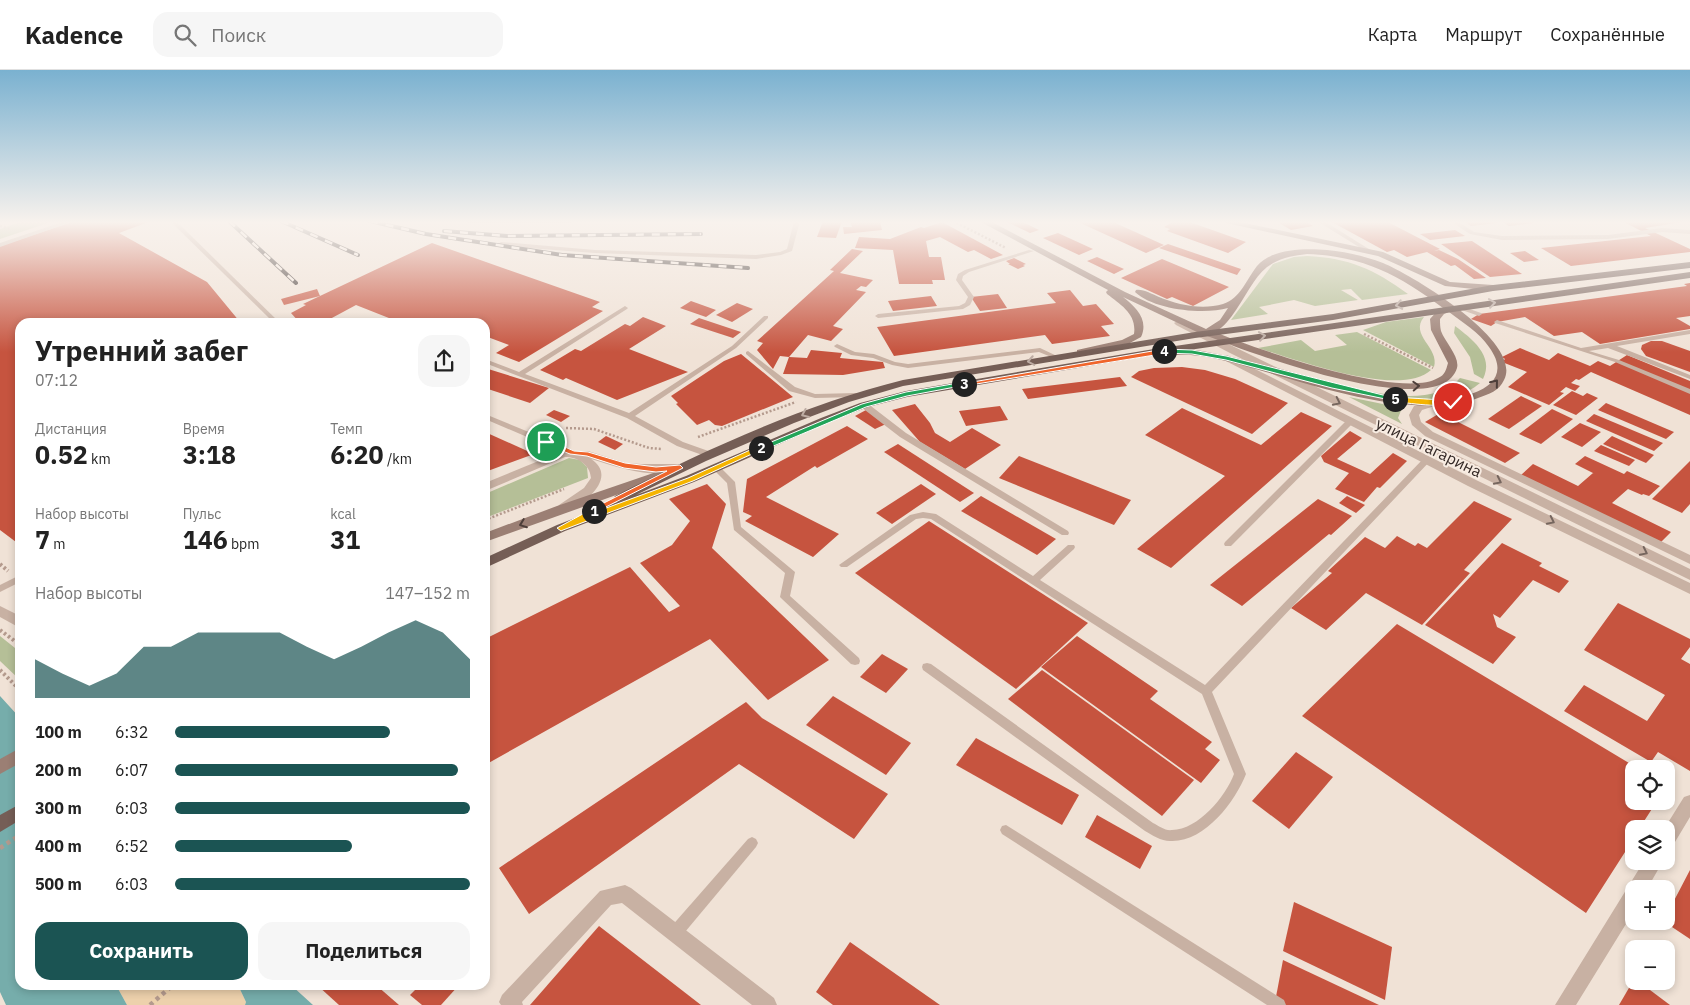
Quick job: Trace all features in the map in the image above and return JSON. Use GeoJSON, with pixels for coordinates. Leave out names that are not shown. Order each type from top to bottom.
{"type":"FeatureCollection","features":[{"type":"Feature","properties":{"kind":"main road"},"geometry":{"type":"LineString","coordinates":[[1057,265],[1168,322],[1180,322],[1185,318],[1183,314],[1083,265]]}},
{"type":"Feature","properties":{"kind":"main road"},"geometry":{"type":"LineString","coordinates":[[1069,265],[1169,316],[1235,344],[1298,365],[1354,379],[1402,386],[1420,386],[1436,383],[1450,374],[1452,368],[1451,358],[1438,335],[1435,319],[1441,312],[1456,308]]}},
{"type":"Feature","properties":{"kind":"main road"},"geometry":{"type":"LineString","coordinates":[[1195,334],[1217,328],[1262,265]]}},
{"type":"Feature","properties":{"kind":"main road"},"geometry":{"type":"LineString","coordinates":[[1154,352],[1192,352],[1226,358],[1383,398],[1434,403],[1464,400],[1490,390],[1500,379],[1502,372],[1498,354],[1481,332],[1389,268],[1378,265]]}},
{"type":"Feature","properties":{"kind":"main road"},"geometry":{"type":"LineString","coordinates":[[1407,265],[1448,284],[1493,288]]}},
{"type":"Feature","properties":{"kind":"main road"},"geometry":{"type":"LineString","coordinates":[[1071,354],[1195,334],[1333,316],[1493,288],[1690,265]]}},
{"type":"Feature","properties":{"kind":"main road"},"geometry":{"type":"LineString","coordinates":[[561,528],[716,468],[825,420],[864,405],[906,394],[1154,352],[1690,275]]}},
{"type":"Feature","properties":{"kind":"main road"},"geometry":{"type":"LineString","coordinates":[[490,561],[711,454],[820,408],[857,395],[903,383],[1056,357],[1125,342],[1138,335],[1140,322],[1138,316],[1110,292]]}},
{"type":"Feature","properties":{"kind":"main road"},"geometry":{"type":"LineString","coordinates":[[1151,298],[1178,306],[1204,310],[1227,306],[1235,302]]}},
{"type":"Feature","properties":{"kind":"main road"},"geometry":{"type":"LineString","coordinates":[[490,536],[680,468]]}},
{"type":"Feature","properties":{"kind":"main road"},"geometry":{"type":"LineString","coordinates":[[0,767],[15,758]]}},
{"type":"Feature","properties":{"kind":"main road"},"geometry":{"type":"LineString","coordinates":[[0,824],[15,814]]}},
{"type":"Feature","properties":{"kind":"street","name":"улица Гагарина"},"geometry":{"type":"LineString","coordinates":[[1169,316],[1233,351],[1690,575]]}},
{"type":"Feature","properties":{"kind":"street"},"geometry":{"type":"LineString","coordinates":[[1226,358],[1427,460],[1690,589]]}},
{"type":"Feature","properties":{"kind":"street"},"geometry":{"type":"LineString","coordinates":[[1434,403],[1418,408],[1414,415],[1416,423],[1429,434],[1690,560]]}},
{"type":"Feature","properties":{"kind":"street"},"geometry":{"type":"LineString","coordinates":[[490,485],[563,454],[572,453],[588,454],[624,466],[680,468]]}},
{"type":"Feature","properties":{"kind":"street"},"geometry":{"type":"LineString","coordinates":[[562,509],[586,493],[594,485],[598,476],[591,462],[572,453]]}},
{"type":"Feature","properties":{"kind":"street"},"geometry":{"type":"LineString","coordinates":[[0,611],[15,620]]}},
{"type":"Feature","properties":{"kind":"street"},"geometry":{"type":"LineString","coordinates":[[1675,826],[1690,802]]}},
{"type":"Feature","properties":{"kind":"street"},"geometry":{"type":"LineString","coordinates":[[513,1005],[509,1002],[606,897],[625,894],[767,1005]]}},
{"type":"Feature","properties":{"kind":"street"},"geometry":{"type":"LineString","coordinates":[[1565,1005],[1625,908]]}},
{"type":"Feature","properties":{"kind":"lane"},"geometry":{"type":"LineString","coordinates":[[216,265],[272,318]]}},
{"type":"Feature","properties":{"kind":"lane"},"geometry":{"type":"LineString","coordinates":[[878,316],[961,308],[968,304],[971,297],[959,280],[960,276],[992,265]]}},
{"type":"Feature","properties":{"kind":"lane"},"geometry":{"type":"LineString","coordinates":[[522,374],[625,308]]}},
{"type":"Feature","properties":{"kind":"lane"},"geometry":{"type":"LineString","coordinates":[[1456,308],[1479,314]]}},
{"type":"Feature","properties":{"kind":"lane"},"geometry":{"type":"LineString","coordinates":[[630,416],[734,347],[766,317]]}},
{"type":"Feature","properties":{"kind":"lane"},"geometry":{"type":"LineString","coordinates":[[1497,322],[1617,361],[1690,392]]}},
{"type":"Feature","properties":{"kind":"lane"},"geometry":{"type":"LineString","coordinates":[[1581,350],[1690,332]]}},
{"type":"Feature","properties":{"kind":"lane"},"geometry":{"type":"LineString","coordinates":[[837,346],[853,354],[874,356],[894,364],[908,366],[1040,350],[1056,357]]}},
{"type":"Feature","properties":{"kind":"lane"},"geometry":{"type":"LineString","coordinates":[[1610,346],[1690,376]]}},
{"type":"Feature","properties":{"kind":"lane"},"geometry":{"type":"LineString","coordinates":[[748,353],[792,389],[815,396],[857,395]]}},
{"type":"Feature","properties":{"kind":"lane"},"geometry":{"type":"LineString","coordinates":[[490,363],[630,416],[680,444],[711,454]]}},
{"type":"Feature","properties":{"kind":"lane"},"geometry":{"type":"LineString","coordinates":[[864,405],[903,435],[1064,533]]}},
{"type":"Feature","properties":{"kind":"lane"},"geometry":{"type":"LineString","coordinates":[[490,418],[572,453]]}},
{"type":"Feature","properties":{"kind":"lane"},"geometry":{"type":"LineString","coordinates":[[1228,544],[1351,421]]}},
{"type":"Feature","properties":{"kind":"lane"},"geometry":{"type":"LineString","coordinates":[[1206,691],[1427,460]]}},
{"type":"Feature","properties":{"kind":"lane"},"geometry":{"type":"LineString","coordinates":[[716,468],[731,482],[737,528],[790,572],[785,597],[855,661]]}},
{"type":"Feature","properties":{"kind":"lane"},"geometry":{"type":"LineString","coordinates":[[844,565],[913,517],[932,516],[940,520],[1206,691],[1240,774],[1237,788],[1200,826],[1188,834],[1169,836],[1149,827],[927,667]]}},
{"type":"Feature","properties":{"kind":"lane"},"geometry":{"type":"LineString","coordinates":[[1034,580],[1071,547]]}},
{"type":"Feature","properties":{"kind":"lane"},"geometry":{"type":"LineString","coordinates":[[0,589],[15,581]]}},
{"type":"Feature","properties":{"kind":"lane"},"geometry":{"type":"LineString","coordinates":[[1006,830],[1279,1005]]}},
{"type":"Feature","properties":{"kind":"lane"},"geometry":{"type":"LineString","coordinates":[[675,933],[752,843]]}},
{"type":"Feature","properties":{"kind":"path"},"geometry":{"type":"LineString","coordinates":[[1357,330],[1433,368]]}},
{"type":"Feature","properties":{"kind":"path"},"geometry":{"type":"LineString","coordinates":[[490,518],[598,476]]}},
{"type":"Feature","properties":{"kind":"path"},"geometry":{"type":"LineString","coordinates":[[0,630],[15,641]]}},
{"type":"Feature","properties":{"kind":"path"},"geometry":{"type":"LineString","coordinates":[[0,670],[15,685]]}},
{"type":"Feature","properties":{"kind":"path"},"geometry":{"type":"LineString","coordinates":[[0,848],[15,838]]}},
{"type":"Feature","properties":{"kind":"path"},"geometry":{"type":"LineString","coordinates":[[150,1005],[167,990]]}},
{"type":"Feature","properties":{"kind":"green space"},"geometry":{"type":"Polygon","coordinates":[[[1273,265],[1356,265],[1384,278],[1408,294],[1362,300],[1351,289],[1341,290],[1358,300],[1315,306],[1294,300],[1259,307],[1268,314],[1231,320],[1273,265]]]}},
{"type":"Feature","properties":{"kind":"green space"},"geometry":{"type":"Polygon","coordinates":[[[1424,317],[1420,324],[1420,330],[1433,354],[1435,360],[1434,367],[1363,330],[1386,322],[1424,317]]]}},
{"type":"Feature","properties":{"kind":"green space"},"geometry":{"type":"Polygon","coordinates":[[[1455,326],[1480,348],[1484,355],[1486,371],[1483,379],[1474,374],[1470,357],[1454,333],[1455,326]]]}},
{"type":"Feature","properties":{"kind":"green space"},"geometry":{"type":"Polygon","coordinates":[[[1357,332],[1431,370],[1416,378],[1396,380],[1372,379],[1321,367],[1258,348],[1301,340],[1315,351],[1347,345],[1335,335],[1357,332]]]}},
{"type":"Feature","properties":{"kind":"green space"},"geometry":{"type":"Polygon","coordinates":[[[1316,378],[1370,392],[1411,396],[1430,394],[1447,388],[1460,378],[1480,383],[1466,392],[1450,397],[1415,399],[1378,394],[1325,382],[1316,378]]]}},
{"type":"Feature","properties":{"kind":"green space"},"geometry":{"type":"Polygon","coordinates":[[[1349,397],[1402,408],[1398,418],[1402,424],[1349,397]]]}},
{"type":"Feature","properties":{"kind":"green space"},"geometry":{"type":"Polygon","coordinates":[[[569,458],[580,460],[587,467],[588,478],[490,516],[490,492],[569,458]]]}},
{"type":"Feature","properties":{"kind":"green space"},"geometry":{"type":"Polygon","coordinates":[[[0,636],[15,648],[15,675],[0,661],[0,636]]]}},
{"type":"Feature","properties":{"kind":"sand"},"geometry":{"type":"Polygon","coordinates":[[[119,990],[240,990],[246,1002],[245,1005],[127,1005],[119,990]]]}},
{"type":"Feature","properties":{"kind":"water"},"geometry":{"type":"Polygon","coordinates":[[[0,696],[15,712],[15,990],[119,990],[127,1005],[6,1005],[0,992],[0,696]]]}},
{"type":"Feature","properties":{"kind":"water"},"geometry":{"type":"Polygon","coordinates":[[[240,990],[296,990],[313,1005],[245,1005],[246,1002],[240,990]]]}},
{"type":"Feature","properties":{"kind":"building"},"geometry":{"type":"Polygon","coordinates":[[[0,265],[176,265],[207,282],[237,318],[15,318],[15,541],[0,530],[0,265]]]}},
{"type":"Feature","properties":{"kind":"building"},"geometry":{"type":"Polygon","coordinates":[[[386,265],[494,265],[600,302],[592,307],[603,311],[519,362],[496,353],[509,345],[490,338],[490,318],[389,318],[356,305],[332,318],[295,318],[291,313],[306,305],[303,304],[386,265]]]}},
{"type":"Feature","properties":{"kind":"building"},"geometry":{"type":"Polygon","coordinates":[[[836,265],[849,265],[840,273],[873,280],[866,287],[861,286],[856,290],[866,292],[833,326],[843,329],[831,341],[808,335],[789,357],[780,356],[773,369],[757,350],[763,343],[757,341],[834,271],[830,270],[836,265]]]}},
{"type":"Feature","properties":{"kind":"building"},"geometry":{"type":"Polygon","coordinates":[[[896,265],[942,265],[945,280],[932,280],[933,284],[899,284],[896,265]]]}},
{"type":"Feature","properties":{"kind":"building"},"geometry":{"type":"Polygon","coordinates":[[[1009,265],[1025,266],[1018,269],[1009,265]]]}},
{"type":"Feature","properties":{"kind":"building"},"geometry":{"type":"Polygon","coordinates":[[[1095,265],[1114,265],[1124,269],[1114,274],[1095,265]]]}},
{"type":"Feature","properties":{"kind":"building"},"geometry":{"type":"Polygon","coordinates":[[[1150,265],[1175,265],[1229,287],[1193,306],[1172,297],[1167,299],[1121,278],[1150,265]]]}},
{"type":"Feature","properties":{"kind":"building"},"geometry":{"type":"Polygon","coordinates":[[[1207,265],[1228,265],[1241,269],[1237,275],[1207,265]]]}},
{"type":"Feature","properties":{"kind":"building"},"geometry":{"type":"Polygon","coordinates":[[[1449,265],[1466,265],[1486,278],[1474,279],[1455,265],[1449,265]]]}},
{"type":"Feature","properties":{"kind":"building"},"geometry":{"type":"Polygon","coordinates":[[[1472,265],[1508,265],[1522,274],[1490,277],[1472,265]]]}},
{"type":"Feature","properties":{"kind":"building"},"geometry":{"type":"Polygon","coordinates":[[[1690,283],[1690,316],[1676,318],[1690,326],[1690,329],[1600,344],[1582,332],[1554,336],[1525,317],[1497,322],[1491,326],[1471,319],[1479,314],[1687,286],[1684,284],[1690,283]]]}},
{"type":"Feature","properties":{"kind":"building"},"geometry":{"type":"Polygon","coordinates":[[[317,289],[320,296],[284,305],[281,299],[317,289]]]}},
{"type":"Feature","properties":{"kind":"building"},"geometry":{"type":"Polygon","coordinates":[[[1070,290],[1083,306],[1096,304],[1114,324],[1101,326],[1110,336],[1052,344],[1045,335],[894,356],[877,327],[1056,303],[1047,293],[1070,290]]]}},
{"type":"Feature","properties":{"kind":"building"},"geometry":{"type":"Polygon","coordinates":[[[998,294],[1007,308],[980,311],[971,297],[998,294]]]}},
{"type":"Feature","properties":{"kind":"building"},"geometry":{"type":"Polygon","coordinates":[[[931,296],[937,306],[893,311],[888,301],[931,296]]]}},
{"type":"Feature","properties":{"kind":"building"},"geometry":{"type":"Polygon","coordinates":[[[691,301],[716,310],[706,317],[680,308],[691,301]]]}},
{"type":"Feature","properties":{"kind":"building"},"geometry":{"type":"Polygon","coordinates":[[[737,303],[753,309],[732,322],[716,315],[737,303]]]}},
{"type":"Feature","properties":{"kind":"building"},"geometry":{"type":"Polygon","coordinates":[[[643,317],[666,326],[629,349],[688,372],[617,400],[566,378],[563,380],[540,370],[575,349],[581,351],[625,324],[630,326],[643,317]]]}},
{"type":"Feature","properties":{"kind":"building"},"geometry":{"type":"Polygon","coordinates":[[[699,318],[741,332],[733,338],[690,324],[699,318]]]}},
{"type":"Feature","properties":{"kind":"building"},"geometry":{"type":"Polygon","coordinates":[[[1651,341],[1662,341],[1690,351],[1690,372],[1646,356],[1641,349],[1642,345],[1651,341]]]}},
{"type":"Feature","properties":{"kind":"building"},"geometry":{"type":"Polygon","coordinates":[[[1520,348],[1549,360],[1558,353],[1590,366],[1598,361],[1610,366],[1627,355],[1690,381],[1690,415],[1591,372],[1571,383],[1580,386],[1575,391],[1566,387],[1560,392],[1564,393],[1549,405],[1508,387],[1527,372],[1502,362],[1505,359],[1502,357],[1520,348]]]}},
{"type":"Feature","properties":{"kind":"building"},"geometry":{"type":"Polygon","coordinates":[[[811,350],[842,353],[840,358],[883,362],[885,368],[843,375],[783,374],[789,357],[807,358],[811,350]]]}},
{"type":"Feature","properties":{"kind":"building"},"geometry":{"type":"Polygon","coordinates":[[[741,354],[793,397],[722,426],[715,425],[709,420],[697,425],[676,404],[678,403],[671,396],[724,361],[741,354]]]}},
{"type":"Feature","properties":{"kind":"building"},"geometry":{"type":"Polygon","coordinates":[[[1182,367],[1205,370],[1235,379],[1288,403],[1252,434],[1131,377],[1139,371],[1154,368],[1182,367]]]}},
{"type":"Feature","properties":{"kind":"building"},"geometry":{"type":"Polygon","coordinates":[[[490,370],[549,388],[530,403],[490,390],[490,370]]]}},
{"type":"Feature","properties":{"kind":"building"},"geometry":{"type":"Polygon","coordinates":[[[1120,377],[1127,386],[1028,399],[1022,389],[1120,377]]]}},
{"type":"Feature","properties":{"kind":"building"},"geometry":{"type":"Polygon","coordinates":[[[1572,391],[1583,396],[1587,393],[1598,398],[1576,415],[1553,405],[1572,391]]]}},
{"type":"Feature","properties":{"kind":"building"},"geometry":{"type":"Polygon","coordinates":[[[1521,396],[1542,406],[1509,429],[1488,419],[1521,396]]]}},
{"type":"Feature","properties":{"kind":"building"},"geometry":{"type":"Polygon","coordinates":[[[1606,403],[1674,432],[1666,439],[1598,410],[1606,403]]]}},
{"type":"Feature","properties":{"kind":"building"},"geometry":{"type":"Polygon","coordinates":[[[915,404],[930,423],[935,433],[950,442],[972,428],[1001,445],[965,469],[920,442],[892,410],[915,404]]]}},
{"type":"Feature","properties":{"kind":"building"},"geometry":{"type":"Polygon","coordinates":[[[1000,406],[1008,420],[966,426],[959,411],[1000,406]]]}},
{"type":"Feature","properties":{"kind":"building"},"geometry":{"type":"Polygon","coordinates":[[[1182,408],[1261,445],[1301,412],[1332,426],[1171,568],[1137,549],[1225,476],[1145,435],[1182,408]]]}},
{"type":"Feature","properties":{"kind":"building"},"geometry":{"type":"Polygon","coordinates":[[[1552,409],[1573,419],[1541,444],[1519,434],[1552,409]]]}},
{"type":"Feature","properties":{"kind":"building"},"geometry":{"type":"Polygon","coordinates":[[[554,410],[570,416],[561,422],[546,415],[554,410]]]}},
{"type":"Feature","properties":{"kind":"building"},"geometry":{"type":"Polygon","coordinates":[[[866,410],[886,424],[875,429],[855,416],[866,410]]]}},
{"type":"Feature","properties":{"kind":"building"},"geometry":{"type":"Polygon","coordinates":[[[1440,413],[1520,453],[1505,463],[1425,422],[1440,413]]]}},
{"type":"Feature","properties":{"kind":"building"},"geometry":{"type":"Polygon","coordinates":[[[1594,414],[1663,443],[1654,451],[1586,421],[1594,414]]]}},
{"type":"Feature","properties":{"kind":"building"},"geometry":{"type":"Polygon","coordinates":[[[1580,423],[1601,432],[1582,447],[1561,437],[1580,423]]]}},
{"type":"Feature","properties":{"kind":"building"},"geometry":{"type":"Polygon","coordinates":[[[847,426],[868,439],[817,468],[815,466],[766,497],[839,534],[813,557],[745,521],[752,516],[743,512],[747,479],[847,426]]]}},
{"type":"Feature","properties":{"kind":"building"},"geometry":{"type":"Polygon","coordinates":[[[1350,431],[1362,438],[1337,459],[1370,474],[1393,453],[1407,461],[1380,488],[1377,487],[1364,502],[1335,489],[1349,473],[1324,462],[1321,456],[1350,431]]]}},
{"type":"Feature","properties":{"kind":"building"},"geometry":{"type":"Polygon","coordinates":[[[490,434],[534,454],[490,470],[490,434]]]}},
{"type":"Feature","properties":{"kind":"building"},"geometry":{"type":"Polygon","coordinates":[[[606,436],[623,444],[615,450],[598,442],[606,436]]]}},
{"type":"Feature","properties":{"kind":"building"},"geometry":{"type":"Polygon","coordinates":[[[1612,436],[1654,455],[1646,463],[1603,444],[1612,436]]]}},
{"type":"Feature","properties":{"kind":"building"},"geometry":{"type":"Polygon","coordinates":[[[898,444],[974,493],[960,502],[884,452],[898,444]]]}},
{"type":"Feature","properties":{"kind":"building"},"geometry":{"type":"Polygon","coordinates":[[[1601,445],[1635,460],[1629,466],[1594,451],[1601,445]]]}},
{"type":"Feature","properties":{"kind":"building"},"geometry":{"type":"Polygon","coordinates":[[[1019,456],[1131,500],[1114,525],[999,478],[1019,456]]]}},
{"type":"Feature","properties":{"kind":"building"},"geometry":{"type":"Polygon","coordinates":[[[1585,456],[1624,474],[1627,471],[1660,486],[1649,496],[1628,489],[1612,503],[1671,532],[1660,543],[1521,475],[1533,464],[1578,486],[1593,473],[1575,464],[1585,456]]]}},
{"type":"Feature","properties":{"kind":"building"},"geometry":{"type":"Polygon","coordinates":[[[1690,461],[1690,504],[1682,513],[1652,499],[1690,461]]]}},
{"type":"Feature","properties":{"kind":"building"},"geometry":{"type":"Polygon","coordinates":[[[707,484],[726,504],[712,548],[829,660],[768,700],[710,639],[490,762],[490,637],[630,567],[669,612],[680,606],[640,563],[672,545],[690,521],[669,499],[707,484]]]}},
{"type":"Feature","properties":{"kind":"building"},"geometry":{"type":"Polygon","coordinates":[[[921,484],[936,494],[892,524],[876,513],[921,484]]]}},
{"type":"Feature","properties":{"kind":"building"},"geometry":{"type":"Polygon","coordinates":[[[981,496],[1056,539],[1037,555],[961,511],[981,496]]]}},
{"type":"Feature","properties":{"kind":"building"},"geometry":{"type":"Polygon","coordinates":[[[1347,496],[1365,505],[1356,513],[1339,503],[1347,496]]]}},
{"type":"Feature","properties":{"kind":"building"},"geometry":{"type":"Polygon","coordinates":[[[1318,499],[1352,516],[1242,606],[1210,585],[1318,499]]]}},
{"type":"Feature","properties":{"kind":"building"},"geometry":{"type":"Polygon","coordinates":[[[1474,501],[1512,519],[1464,570],[1470,573],[1422,625],[1366,593],[1326,630],[1291,608],[1332,573],[1328,571],[1365,537],[1385,548],[1397,536],[1415,546],[1418,543],[1427,548],[1474,501]]]}},
{"type":"Feature","properties":{"kind":"building"},"geometry":{"type":"Polygon","coordinates":[[[929,521],[1088,623],[1016,689],[855,573],[929,521]]]}},
{"type":"Feature","properties":{"kind":"building"},"geometry":{"type":"Polygon","coordinates":[[[1502,543],[1542,563],[1539,566],[1569,581],[1559,593],[1533,580],[1500,618],[1493,614],[1497,627],[1516,637],[1493,664],[1425,625],[1502,543]]]}},
{"type":"Feature","properties":{"kind":"building"},"geometry":{"type":"Polygon","coordinates":[[[1618,603],[1690,639],[1690,647],[1681,659],[1690,664],[1690,771],[1675,762],[1675,760],[1671,760],[1658,752],[1652,760],[1648,760],[1564,711],[1584,685],[1647,721],[1665,695],[1584,650],[1618,603]]]}},
{"type":"Feature","properties":{"kind":"building"},"geometry":{"type":"Polygon","coordinates":[[[1397,624],[1625,761],[1625,810],[1651,810],[1645,820],[1625,820],[1625,852],[1586,913],[1302,716],[1397,624]]]}},
{"type":"Feature","properties":{"kind":"building"},"geometry":{"type":"Polygon","coordinates":[[[1077,636],[1158,691],[1150,699],[1212,742],[1205,749],[1220,760],[1201,783],[1041,667],[1077,636]]]}},
{"type":"Feature","properties":{"kind":"building"},"geometry":{"type":"Polygon","coordinates":[[[882,654],[908,669],[886,693],[860,677],[882,654]]]}},
{"type":"Feature","properties":{"kind":"building"},"geometry":{"type":"Polygon","coordinates":[[[1042,670],[1194,780],[1162,816],[1008,699],[1042,670]]]}},
{"type":"Feature","properties":{"kind":"building"},"geometry":{"type":"Polygon","coordinates":[[[833,696],[911,743],[886,775],[806,725],[833,696]]]}},
{"type":"Feature","properties":{"kind":"building"},"geometry":{"type":"Polygon","coordinates":[[[746,702],[762,718],[888,794],[854,839],[739,764],[529,914],[499,868],[746,702]]]}},
{"type":"Feature","properties":{"kind":"building"},"geometry":{"type":"Polygon","coordinates":[[[976,738],[1079,795],[1062,825],[956,765],[976,738]]]}},
{"type":"Feature","properties":{"kind":"building"},"geometry":{"type":"Polygon","coordinates":[[[1296,752],[1333,777],[1289,829],[1252,801],[1296,752]]]}},
{"type":"Feature","properties":{"kind":"building"},"geometry":{"type":"Polygon","coordinates":[[[1097,815],[1152,846],[1140,869],[1085,837],[1097,815]]]}},
{"type":"Feature","properties":{"kind":"building"},"geometry":{"type":"Polygon","coordinates":[[[1690,870],[1690,939],[1675,929],[1675,899],[1690,870]]]}},
{"type":"Feature","properties":{"kind":"building"},"geometry":{"type":"Polygon","coordinates":[[[1294,902],[1392,947],[1385,1000],[1283,951],[1294,902]]]}},
{"type":"Feature","properties":{"kind":"building"},"geometry":{"type":"Polygon","coordinates":[[[599,926],[701,1005],[530,1005],[599,926]]]}},
{"type":"Feature","properties":{"kind":"building"},"geometry":{"type":"Polygon","coordinates":[[[850,942],[940,1005],[833,1005],[816,992],[850,942]]]}},
{"type":"Feature","properties":{"kind":"building"},"geometry":{"type":"Polygon","coordinates":[[[1283,960],[1379,1005],[1281,1005],[1275,1002],[1283,960]]]}},
{"type":"Feature","properties":{"kind":"building"},"geometry":{"type":"Polygon","coordinates":[[[322,990],[382,990],[399,1005],[339,1005],[322,990]]]}},
{"type":"Feature","properties":{"kind":"building"},"geometry":{"type":"Polygon","coordinates":[[[415,990],[454,990],[441,1005],[422,1005],[410,995],[415,990]]]}},
{"type":"Feature","properties":{"kind":"building"},"geometry":{"type":"Polygon","coordinates":[[[1628,990],[1650,990],[1670,1005],[1619,1005],[1628,990]]]}},
{"type":"Feature","properties":{"kind":"railway"},"geometry":{"type":"LineString","coordinates":[[276,265],[296,283]]}},
{"type":"Feature","properties":{"kind":"railway"},"geometry":{"type":"LineString","coordinates":[[700,265],[748,268]]}},
{"type":"Feature","properties":{"kind":"route"},"geometry":{"type":"LineString","coordinates":[[546,442],[572,453],[602,457],[624,466],[656,469],[680,468],[561,528],[690,479],[825,420],[880,400],[1154,352],[1172,351],[1208,354],[1383,398],[1434,403],[1453,402]]}}]}
